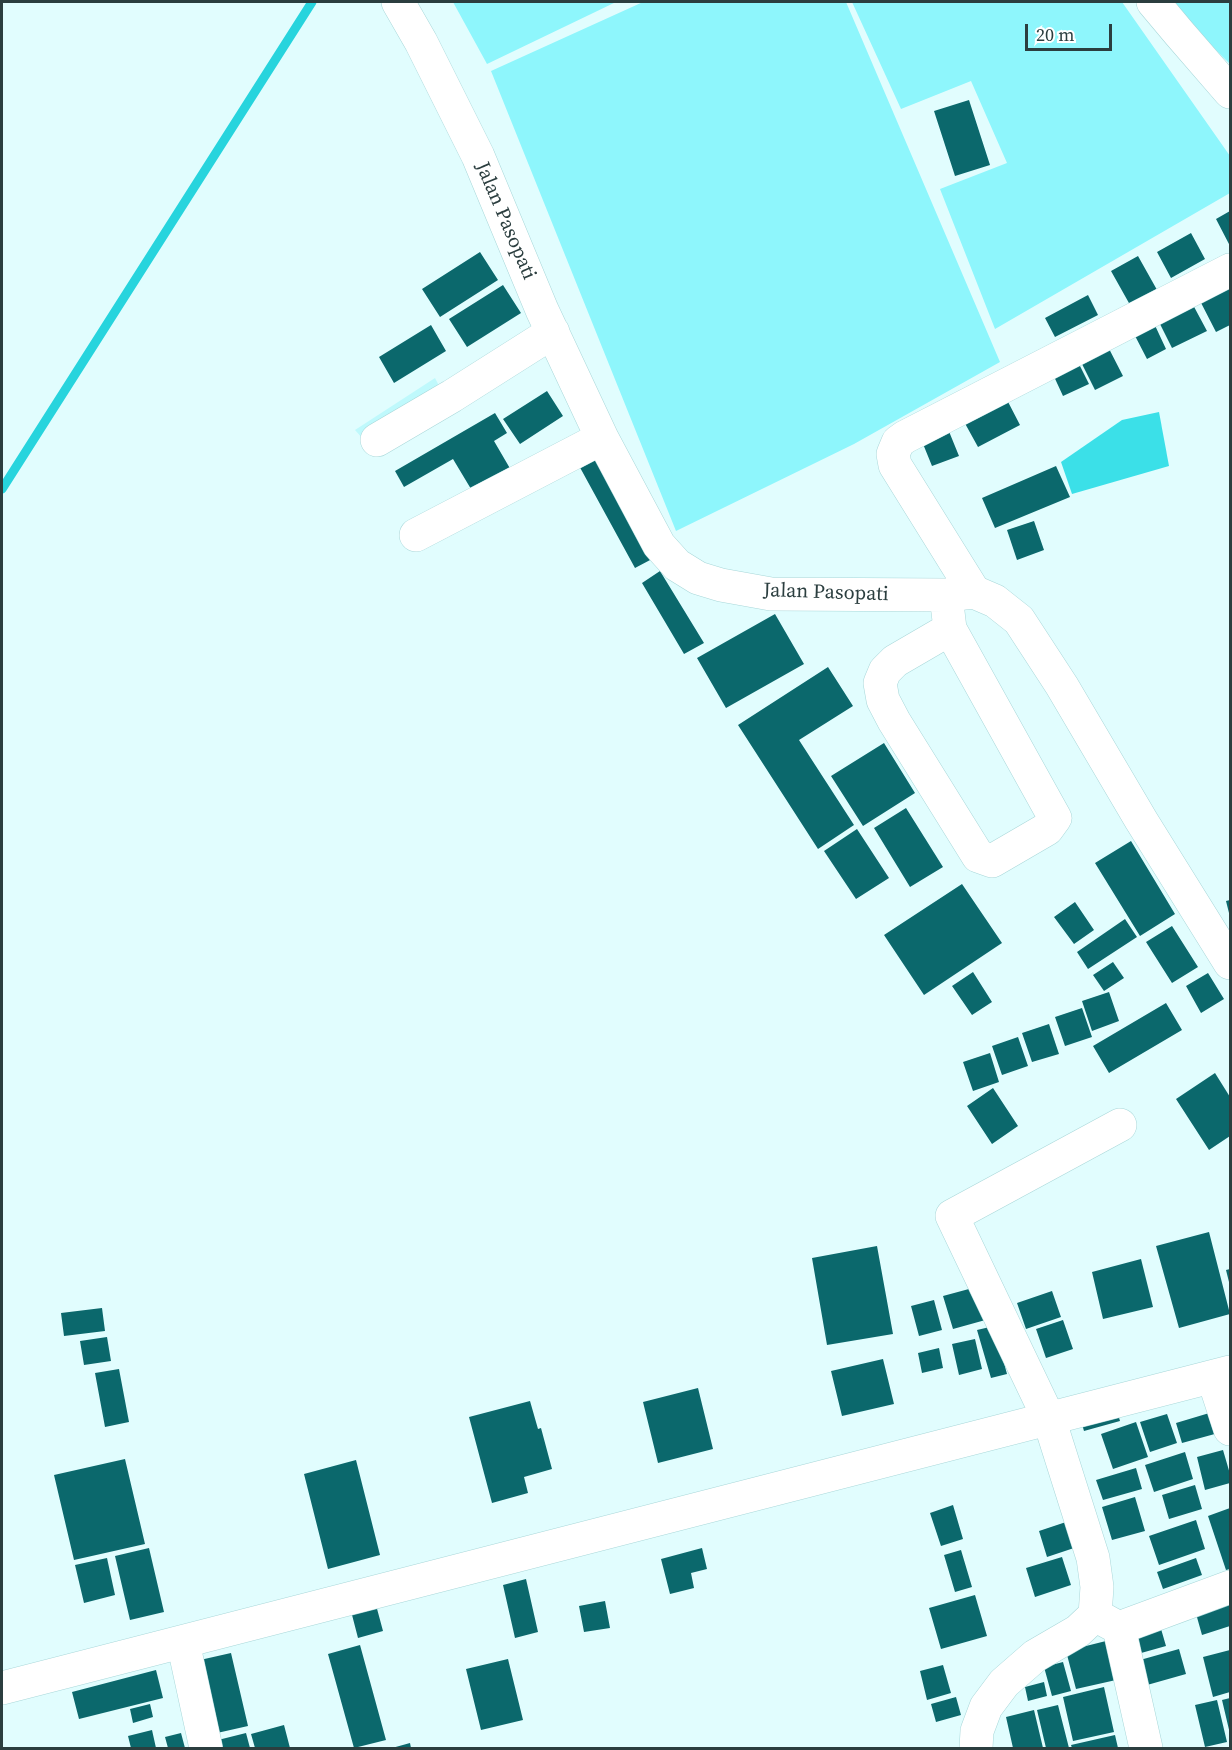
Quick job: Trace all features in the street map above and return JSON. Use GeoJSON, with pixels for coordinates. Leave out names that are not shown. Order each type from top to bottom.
{"type":"FeatureCollection","features":[{"type":"Feature","properties":{"kind":"street","name":"Jalan Pasopati"},"geometry":{"type":"LineString","coordinates":[[398,2],[421,42],[478,156],[553,332],[602,438],[659,545],[677,565],[698,578],[721,585],[771,594],[960,593],[995,601],[1019,620],[1062,686],[1141,820],[1230,963]]}},
{"type":"Feature","properties":{"kind":"street"},"geometry":{"type":"LineString","coordinates":[[1164,5],[1230,92]]}},
{"type":"Feature","properties":{"kind":"street"},"geometry":{"type":"LineString","coordinates":[[950,628],[1055,818],[1047,829],[992,861],[978,856],[883,700],[880,683],[885,671],[895,660],[950,628],[960,593],[895,465],[893,454],[898,442],[905,436],[1230,270]]}},
{"type":"Feature","properties":{"kind":"street"},"geometry":{"type":"LineString","coordinates":[[377,440],[553,332]]}},
{"type":"Feature","properties":{"kind":"street"},"geometry":{"type":"LineString","coordinates":[[416,535],[602,438]]}},
{"type":"Feature","properties":{"kind":"street"},"geometry":{"type":"LineString","coordinates":[[1120,1125],[952,1216],[1049,1419],[1093,1558],[1097,1587],[1146,1749]]}},
{"type":"Feature","properties":{"kind":"street"},"geometry":{"type":"LineString","coordinates":[[2,1688],[1222,1375],[1230,1429]]}},
{"type":"Feature","properties":{"kind":"street"},"geometry":{"type":"LineString","coordinates":[[976,1749],[977,1731],[986,1707],[1004,1683],[1035,1656],[1078,1631],[1230,1587]]}},
{"type":"Feature","properties":{"kind":"street"},"geometry":{"type":"LineString","coordinates":[[183,1641],[206,1749]]}},
{"type":"Feature","properties":{"kind":"shaded area"},"geometry":{"type":"Polygon","coordinates":[[[453,2],[616,2],[487,64],[453,2]]]}},
{"type":"Feature","properties":{"kind":"shaded area"},"geometry":{"type":"Polygon","coordinates":[[[643,2],[846,2],[1000,362],[854,444],[676,531],[491,71],[643,2]]]}},
{"type":"Feature","properties":{"kind":"shaded area"},"geometry":{"type":"Polygon","coordinates":[[[852,2],[1122,2],[1230,156],[1230,193],[995,329],[940,189],[1007,163],[971,81],[901,109],[852,2]]]}},
{"type":"Feature","properties":{"kind":"shaded area"},"geometry":{"type":"Polygon","coordinates":[[[1167,2],[1230,2],[1230,64],[1167,2]]]}},
{"type":"Feature","properties":{"kind":"shaded area"},"geometry":{"type":"Polygon","coordinates":[[[435,378],[452,411],[379,457],[355,430],[435,378]]]}},
{"type":"Feature","properties":{"kind":"shaded area"},"geometry":{"type":"Polygon","coordinates":[[[1159,412],[1169,466],[1072,494],[1061,462],[1122,420],[1159,412]]]}},
{"type":"Feature","properties":{"kind":"building"},"geometry":{"type":"Polygon","coordinates":[[[969,100],[990,165],[955,176],[934,111],[969,100]]]}},
{"type":"Feature","properties":{"kind":"building"},"geometry":{"type":"Polygon","coordinates":[[[1230,211],[1230,246],[1216,219],[1230,211]]]}},
{"type":"Feature","properties":{"kind":"building"},"geometry":{"type":"Polygon","coordinates":[[[1191,233],[1205,259],[1171,278],[1157,252],[1191,233]]]}},
{"type":"Feature","properties":{"kind":"building"},"geometry":{"type":"Polygon","coordinates":[[[480,252],[498,280],[440,317],[422,289],[480,252]]]}},
{"type":"Feature","properties":{"kind":"building"},"geometry":{"type":"Polygon","coordinates":[[[1138,256],[1161,297],[1134,312],[1111,271],[1138,256]]]}},
{"type":"Feature","properties":{"kind":"building"},"geometry":{"type":"Polygon","coordinates":[[[1230,278],[1230,325],[1216,332],[1197,295],[1230,278]]]}},
{"type":"Feature","properties":{"kind":"building"},"geometry":{"type":"Polygon","coordinates":[[[503,285],[521,313],[467,347],[449,319],[503,285]]]}},
{"type":"Feature","properties":{"kind":"building"},"geometry":{"type":"Polygon","coordinates":[[[1088,295],[1098,315],[1055,337],[1045,318],[1088,295]]]}},
{"type":"Feature","properties":{"kind":"building"},"geometry":{"type":"Polygon","coordinates":[[[1192,303],[1207,331],[1172,348],[1158,320],[1192,303]]]}},
{"type":"Feature","properties":{"kind":"building"},"geometry":{"type":"Polygon","coordinates":[[[1152,319],[1166,349],[1147,359],[1132,330],[1152,319]]]}},
{"type":"Feature","properties":{"kind":"building"},"geometry":{"type":"Polygon","coordinates":[[[431,325],[446,351],[394,383],[379,357],[431,325]]]}},
{"type":"Feature","properties":{"kind":"building"},"geometry":{"type":"Polygon","coordinates":[[[1104,339],[1123,376],[1095,390],[1077,354],[1104,339]]]}},
{"type":"Feature","properties":{"kind":"building"},"geometry":{"type":"Polygon","coordinates":[[[1076,358],[1089,384],[1063,396],[1051,370],[1076,358]]]}},
{"type":"Feature","properties":{"kind":"building"},"geometry":{"type":"Polygon","coordinates":[[[547,391],[563,416],[520,444],[503,419],[547,391]]]}},
{"type":"Feature","properties":{"kind":"building"},"geometry":{"type":"Polygon","coordinates":[[[1005,396],[1020,425],[978,447],[962,418],[1005,396]]]}},
{"type":"Feature","properties":{"kind":"building"},"geometry":{"type":"Polygon","coordinates":[[[495,413],[507,433],[494,441],[515,477],[477,499],[453,459],[404,487],[395,471],[495,413]]]}},
{"type":"Feature","properties":{"kind":"building"},"geometry":{"type":"Polygon","coordinates":[[[948,429],[959,456],[932,466],[921,439],[948,429]]]}},
{"type":"Feature","properties":{"kind":"building"},"geometry":{"type":"Polygon","coordinates":[[[594,452],[652,559],[635,568],[577,462],[594,452]]]}},
{"type":"Feature","properties":{"kind":"building"},"geometry":{"type":"Polygon","coordinates":[[[1056,466],[1070,497],[995,528],[982,498],[1056,466]]]}},
{"type":"Feature","properties":{"kind":"building"},"geometry":{"type":"Polygon","coordinates":[[[1034,521],[1044,550],[1017,560],[1007,530],[1034,521]]]}},
{"type":"Feature","properties":{"kind":"building"},"geometry":{"type":"Polygon","coordinates":[[[660,571],[704,643],[684,654],[642,583],[660,571]]]}},
{"type":"Feature","properties":{"kind":"building"},"geometry":{"type":"Polygon","coordinates":[[[775,614],[804,664],[726,708],[697,658],[775,614]]]}},
{"type":"Feature","properties":{"kind":"building"},"geometry":{"type":"Polygon","coordinates":[[[828,667],[853,706],[799,740],[854,825],[818,849],[738,725],[828,667]]]}},
{"type":"Feature","properties":{"kind":"building"},"geometry":{"type":"Polygon","coordinates":[[[884,743],[915,793],[863,826],[831,776],[884,743]]]}},
{"type":"Feature","properties":{"kind":"building"},"geometry":{"type":"Polygon","coordinates":[[[906,808],[943,867],[910,887],[874,828],[906,808]]]}},
{"type":"Feature","properties":{"kind":"building"},"geometry":{"type":"Polygon","coordinates":[[[857,829],[889,878],[856,899],[824,851],[857,829]]]}},
{"type":"Feature","properties":{"kind":"building"},"geometry":{"type":"Polygon","coordinates":[[[1131,841],[1175,914],[1140,936],[1095,863],[1131,841]]]}},
{"type":"Feature","properties":{"kind":"building"},"geometry":{"type":"Polygon","coordinates":[[[962,884],[1002,943],[924,995],[884,935],[962,884]]]}},
{"type":"Feature","properties":{"kind":"building"},"geometry":{"type":"Polygon","coordinates":[[[1230,900],[1230,917],[1226,901],[1230,900]]]}},
{"type":"Feature","properties":{"kind":"building"},"geometry":{"type":"Polygon","coordinates":[[[1075,902],[1094,930],[1074,944],[1054,917],[1075,902]]]}},
{"type":"Feature","properties":{"kind":"building"},"geometry":{"type":"Polygon","coordinates":[[[1125,919],[1137,937],[1088,969],[1077,952],[1125,919]]]}},
{"type":"Feature","properties":{"kind":"building"},"geometry":{"type":"Polygon","coordinates":[[[1172,926],[1198,967],[1172,983],[1146,942],[1172,926]]]}},
{"type":"Feature","properties":{"kind":"building"},"geometry":{"type":"Polygon","coordinates":[[[1113,962],[1124,978],[1104,991],[1093,975],[1113,962]]]}},
{"type":"Feature","properties":{"kind":"building"},"geometry":{"type":"Polygon","coordinates":[[[973,972],[992,1002],[972,1015],[952,986],[973,972]]]}},
{"type":"Feature","properties":{"kind":"building"},"geometry":{"type":"Polygon","coordinates":[[[1208,973],[1224,999],[1201,1013],[1186,986],[1208,973]]]}},
{"type":"Feature","properties":{"kind":"building"},"geometry":{"type":"Polygon","coordinates":[[[1109,992],[1119,1021],[1092,1031],[1082,1001],[1109,992]]]}},
{"type":"Feature","properties":{"kind":"building"},"geometry":{"type":"Polygon","coordinates":[[[1166,1003],[1182,1030],[1109,1073],[1093,1046],[1166,1003]]]}},
{"type":"Feature","properties":{"kind":"building"},"geometry":{"type":"Polygon","coordinates":[[[1082,1008],[1092,1037],[1065,1046],[1055,1017],[1082,1008]]]}},
{"type":"Feature","properties":{"kind":"building"},"geometry":{"type":"Polygon","coordinates":[[[1049,1024],[1059,1054],[1032,1062],[1022,1033],[1049,1024]]]}},
{"type":"Feature","properties":{"kind":"building"},"geometry":{"type":"Polygon","coordinates":[[[1018,1037],[1028,1066],[1002,1075],[992,1046],[1018,1037]]]}},
{"type":"Feature","properties":{"kind":"building"},"geometry":{"type":"Polygon","coordinates":[[[990,1053],[999,1082],[973,1091],[963,1062],[990,1053]]]}},
{"type":"Feature","properties":{"kind":"building"},"geometry":{"type":"Polygon","coordinates":[[[1215,1073],[1230,1097],[1230,1136],[1209,1150],[1176,1099],[1215,1073]]]}},
{"type":"Feature","properties":{"kind":"building"},"geometry":{"type":"Polygon","coordinates":[[[993,1088],[1018,1126],[992,1144],[967,1106],[993,1088]]]}},
{"type":"Feature","properties":{"kind":"building"},"geometry":{"type":"Polygon","coordinates":[[[1209,1232],[1230,1314],[1179,1328],[1156,1246],[1209,1232]]]}},
{"type":"Feature","properties":{"kind":"building"},"geometry":{"type":"Polygon","coordinates":[[[877,1246],[893,1334],[827,1345],[812,1258],[877,1246]]]}},
{"type":"Feature","properties":{"kind":"building"},"geometry":{"type":"Polygon","coordinates":[[[1141,1259],[1153,1307],[1103,1319],[1092,1272],[1141,1259]]]}},
{"type":"Feature","properties":{"kind":"building"},"geometry":{"type":"Polygon","coordinates":[[[1230,1269],[1230,1286],[1226,1270],[1230,1269]]]}},
{"type":"Feature","properties":{"kind":"building"},"geometry":{"type":"Polygon","coordinates":[[[980,1286],[989,1319],[953,1329],[943,1296],[980,1286]]]}},
{"type":"Feature","properties":{"kind":"building"},"geometry":{"type":"Polygon","coordinates":[[[1052,1291],[1061,1317],[1026,1329],[1017,1303],[1052,1291]]]}},
{"type":"Feature","properties":{"kind":"building"},"geometry":{"type":"Polygon","coordinates":[[[934,1300],[942,1330],[919,1336],[911,1306],[934,1300]]]}},
{"type":"Feature","properties":{"kind":"building"},"geometry":{"type":"Polygon","coordinates":[[[102,1308],[105,1331],[64,1336],[61,1313],[102,1308]]]}},
{"type":"Feature","properties":{"kind":"building"},"geometry":{"type":"Polygon","coordinates":[[[1063,1320],[1073,1349],[1046,1358],[1036,1329],[1063,1320]]]}},
{"type":"Feature","properties":{"kind":"building"},"geometry":{"type":"Polygon","coordinates":[[[994,1326],[1007,1374],[991,1378],[977,1330],[994,1326]]]}},
{"type":"Feature","properties":{"kind":"building"},"geometry":{"type":"Polygon","coordinates":[[[107,1337],[111,1361],[84,1365],[80,1341],[107,1337]]]}},
{"type":"Feature","properties":{"kind":"building"},"geometry":{"type":"Polygon","coordinates":[[[975,1339],[982,1369],[959,1375],[952,1344],[975,1339]]]}},
{"type":"Feature","properties":{"kind":"building"},"geometry":{"type":"Polygon","coordinates":[[[939,1348],[943,1368],[922,1373],[918,1353],[939,1348]]]}},
{"type":"Feature","properties":{"kind":"building"},"geometry":{"type":"Polygon","coordinates":[[[883,1359],[894,1404],[842,1416],[831,1371],[883,1359]]]}},
{"type":"Feature","properties":{"kind":"building"},"geometry":{"type":"Polygon","coordinates":[[[119,1369],[129,1422],[105,1427],[95,1373],[119,1369]]]}},
{"type":"Feature","properties":{"kind":"building"},"geometry":{"type":"Polygon","coordinates":[[[698,1388],[713,1449],[658,1463],[643,1402],[698,1388]]]}},
{"type":"Feature","properties":{"kind":"building"},"geometry":{"type":"Polygon","coordinates":[[[530,1401],[538,1429],[541,1428],[552,1469],[524,1477],[528,1493],[492,1503],[469,1417],[530,1401]]]}},
{"type":"Feature","properties":{"kind":"building"},"geometry":{"type":"Polygon","coordinates":[[[1115,1404],[1120,1421],[1084,1431],[1079,1414],[1115,1404]]]}},
{"type":"Feature","properties":{"kind":"building"},"geometry":{"type":"Polygon","coordinates":[[[1216,1411],[1222,1432],[1182,1443],[1176,1423],[1216,1411]]]}},
{"type":"Feature","properties":{"kind":"building"},"geometry":{"type":"Polygon","coordinates":[[[1167,1414],[1177,1443],[1150,1452],[1140,1422],[1167,1414]]]}},
{"type":"Feature","properties":{"kind":"building"},"geometry":{"type":"Polygon","coordinates":[[[1136,1422],[1148,1457],[1113,1469],[1101,1434],[1136,1422]]]}},
{"type":"Feature","properties":{"kind":"building"},"geometry":{"type":"Polygon","coordinates":[[[1223,1450],[1230,1474],[1230,1483],[1205,1490],[1197,1457],[1223,1450]]]}},
{"type":"Feature","properties":{"kind":"building"},"geometry":{"type":"Polygon","coordinates":[[[1185,1452],[1193,1479],[1154,1492],[1145,1465],[1185,1452]]]}},
{"type":"Feature","properties":{"kind":"building"},"geometry":{"type":"Polygon","coordinates":[[[125,1459],[145,1544],[74,1560],[54,1475],[125,1459]]]}},
{"type":"Feature","properties":{"kind":"building"},"geometry":{"type":"Polygon","coordinates":[[[356,1460],[380,1555],[328,1569],[304,1474],[356,1460]]]}},
{"type":"Feature","properties":{"kind":"building"},"geometry":{"type":"Polygon","coordinates":[[[1136,1468],[1142,1489],[1103,1500],[1096,1480],[1136,1468]]]}},
{"type":"Feature","properties":{"kind":"building"},"geometry":{"type":"Polygon","coordinates":[[[1195,1485],[1202,1509],[1169,1519],[1162,1495],[1195,1485]]]}},
{"type":"Feature","properties":{"kind":"building"},"geometry":{"type":"Polygon","coordinates":[[[1135,1497],[1145,1531],[1112,1540],[1102,1507],[1135,1497]]]}},
{"type":"Feature","properties":{"kind":"building"},"geometry":{"type":"Polygon","coordinates":[[[953,1505],[963,1539],[941,1546],[930,1513],[953,1505]]]}},
{"type":"Feature","properties":{"kind":"building"},"geometry":{"type":"Polygon","coordinates":[[[1230,1508],[1230,1569],[1226,1570],[1208,1516],[1230,1508]]]}},
{"type":"Feature","properties":{"kind":"building"},"geometry":{"type":"Polygon","coordinates":[[[1196,1520],[1205,1549],[1159,1565],[1149,1536],[1196,1520]]]}},
{"type":"Feature","properties":{"kind":"building"},"geometry":{"type":"Polygon","coordinates":[[[1069,1521],[1077,1547],[1047,1557],[1039,1531],[1069,1521]]]}},
{"type":"Feature","properties":{"kind":"building"},"geometry":{"type":"Polygon","coordinates":[[[149,1548],[164,1612],[130,1620],[115,1556],[149,1548]]]}},
{"type":"Feature","properties":{"kind":"building"},"geometry":{"type":"Polygon","coordinates":[[[702,1548],[707,1569],[691,1573],[694,1588],[670,1594],[661,1559],[702,1548]]]}},
{"type":"Feature","properties":{"kind":"building"},"geometry":{"type":"Polygon","coordinates":[[[961,1550],[972,1587],[955,1592],[944,1555],[961,1550]]]}},
{"type":"Feature","properties":{"kind":"building"},"geometry":{"type":"Polygon","coordinates":[[[1062,1557],[1071,1585],[1035,1597],[1026,1568],[1062,1557]]]}},
{"type":"Feature","properties":{"kind":"building"},"geometry":{"type":"Polygon","coordinates":[[[107,1558],[115,1595],[84,1603],[75,1565],[107,1558]]]}},
{"type":"Feature","properties":{"kind":"building"},"geometry":{"type":"Polygon","coordinates":[[[1196,1558],[1202,1575],[1163,1589],[1157,1572],[1196,1558]]]}},
{"type":"Feature","properties":{"kind":"building"},"geometry":{"type":"Polygon","coordinates":[[[526,1579],[538,1632],[515,1638],[503,1585],[526,1579]]]}},
{"type":"Feature","properties":{"kind":"building"},"geometry":{"type":"Polygon","coordinates":[[[1230,1591],[1230,1626],[1202,1635],[1193,1603],[1230,1591]]]}},
{"type":"Feature","properties":{"kind":"building"},"geometry":{"type":"Polygon","coordinates":[[[975,1595],[987,1636],[941,1649],[929,1608],[975,1595]]]}},
{"type":"Feature","properties":{"kind":"building"},"geometry":{"type":"Polygon","coordinates":[[[605,1601],[610,1628],[584,1632],[579,1606],[605,1601]]]}},
{"type":"Feature","properties":{"kind":"building"},"geometry":{"type":"Polygon","coordinates":[[[376,1605],[383,1631],[358,1638],[351,1611],[376,1605]]]}},
{"type":"Feature","properties":{"kind":"building"},"geometry":{"type":"Polygon","coordinates":[[[1159,1622],[1166,1646],[1134,1655],[1128,1631],[1159,1622]]]}},
{"type":"Feature","properties":{"kind":"building"},"geometry":{"type":"Polygon","coordinates":[[[1106,1641],[1116,1680],[1076,1689],[1066,1651],[1106,1641]]]}},
{"type":"Feature","properties":{"kind":"building"},"geometry":{"type":"Polygon","coordinates":[[[360,1645],[386,1740],[354,1748],[328,1654],[360,1645]]]}},
{"type":"Feature","properties":{"kind":"building"},"geometry":{"type":"Polygon","coordinates":[[[1179,1649],[1186,1674],[1140,1687],[1133,1662],[1179,1649]]]}},
{"type":"Feature","properties":{"kind":"building"},"geometry":{"type":"Polygon","coordinates":[[[1230,1650],[1230,1692],[1213,1697],[1203,1657],[1230,1650]]]}},
{"type":"Feature","properties":{"kind":"building"},"geometry":{"type":"Polygon","coordinates":[[[231,1653],[248,1726],[217,1733],[200,1660],[231,1653]]]}},
{"type":"Feature","properties":{"kind":"building"},"geometry":{"type":"Polygon","coordinates":[[[508,1659],[523,1720],[481,1730],[466,1669],[508,1659]]]}},
{"type":"Feature","properties":{"kind":"building"},"geometry":{"type":"Polygon","coordinates":[[[1063,1662],[1071,1691],[1052,1696],[1044,1667],[1063,1662]]]}},
{"type":"Feature","properties":{"kind":"building"},"geometry":{"type":"Polygon","coordinates":[[[943,1665],[951,1693],[927,1700],[920,1671],[943,1665]]]}},
{"type":"Feature","properties":{"kind":"building"},"geometry":{"type":"Polygon","coordinates":[[[156,1670],[163,1698],[79,1719],[72,1692],[156,1670]]]}},
{"type":"Feature","properties":{"kind":"building"},"geometry":{"type":"Polygon","coordinates":[[[1044,1682],[1047,1696],[1028,1701],[1025,1687],[1044,1682]]]}},
{"type":"Feature","properties":{"kind":"building"},"geometry":{"type":"Polygon","coordinates":[[[1104,1687],[1114,1732],[1073,1741],[1063,1697],[1104,1687]]]}},
{"type":"Feature","properties":{"kind":"building"},"geometry":{"type":"Polygon","coordinates":[[[956,1697],[961,1715],[936,1722],[931,1704],[956,1697]]]}},
{"type":"Feature","properties":{"kind":"building"},"geometry":{"type":"Polygon","coordinates":[[[1230,1698],[1230,1734],[1222,1700],[1230,1698]]]}},
{"type":"Feature","properties":{"kind":"building"},"geometry":{"type":"Polygon","coordinates":[[[1217,1700],[1227,1742],[1205,1747],[1195,1705],[1217,1700]]]}},
{"type":"Feature","properties":{"kind":"building"},"geometry":{"type":"Polygon","coordinates":[[[150,1704],[153,1717],[133,1723],[130,1709],[150,1704]]]}},
{"type":"Feature","properties":{"kind":"building"},"geometry":{"type":"Polygon","coordinates":[[[1058,1705],[1069,1748],[1046,1748],[1037,1710],[1058,1705]]]}},
{"type":"Feature","properties":{"kind":"building"},"geometry":{"type":"Polygon","coordinates":[[[1034,1710],[1043,1748],[1013,1748],[1006,1717],[1034,1710]]]}},
{"type":"Feature","properties":{"kind":"building"},"geometry":{"type":"Polygon","coordinates":[[[284,1725],[290,1748],[255,1748],[251,1734],[284,1725]]]}},
{"type":"Feature","properties":{"kind":"building"},"geometry":{"type":"Polygon","coordinates":[[[152,1730],[156,1748],[131,1748],[128,1736],[152,1730]]]}},
{"type":"Feature","properties":{"kind":"building"},"geometry":{"type":"Polygon","coordinates":[[[181,1733],[185,1748],[168,1748],[165,1737],[181,1733]]]}},
{"type":"Feature","properties":{"kind":"building"},"geometry":{"type":"Polygon","coordinates":[[[246,1733],[250,1748],[220,1748],[218,1740],[246,1733]]]}},
{"type":"Feature","properties":{"kind":"building"},"geometry":{"type":"Polygon","coordinates":[[[1115,1735],[1118,1748],[1072,1748],[1071,1745],[1115,1735]]]}},
{"type":"Feature","properties":{"kind":"building"},"geometry":{"type":"Polygon","coordinates":[[[410,1743],[411,1748],[392,1748],[410,1743]]]}},
{"type":"Feature","properties":{"kind":"waterway"},"geometry":{"type":"LineString","coordinates":[[2,489],[312,2]]}}]}
